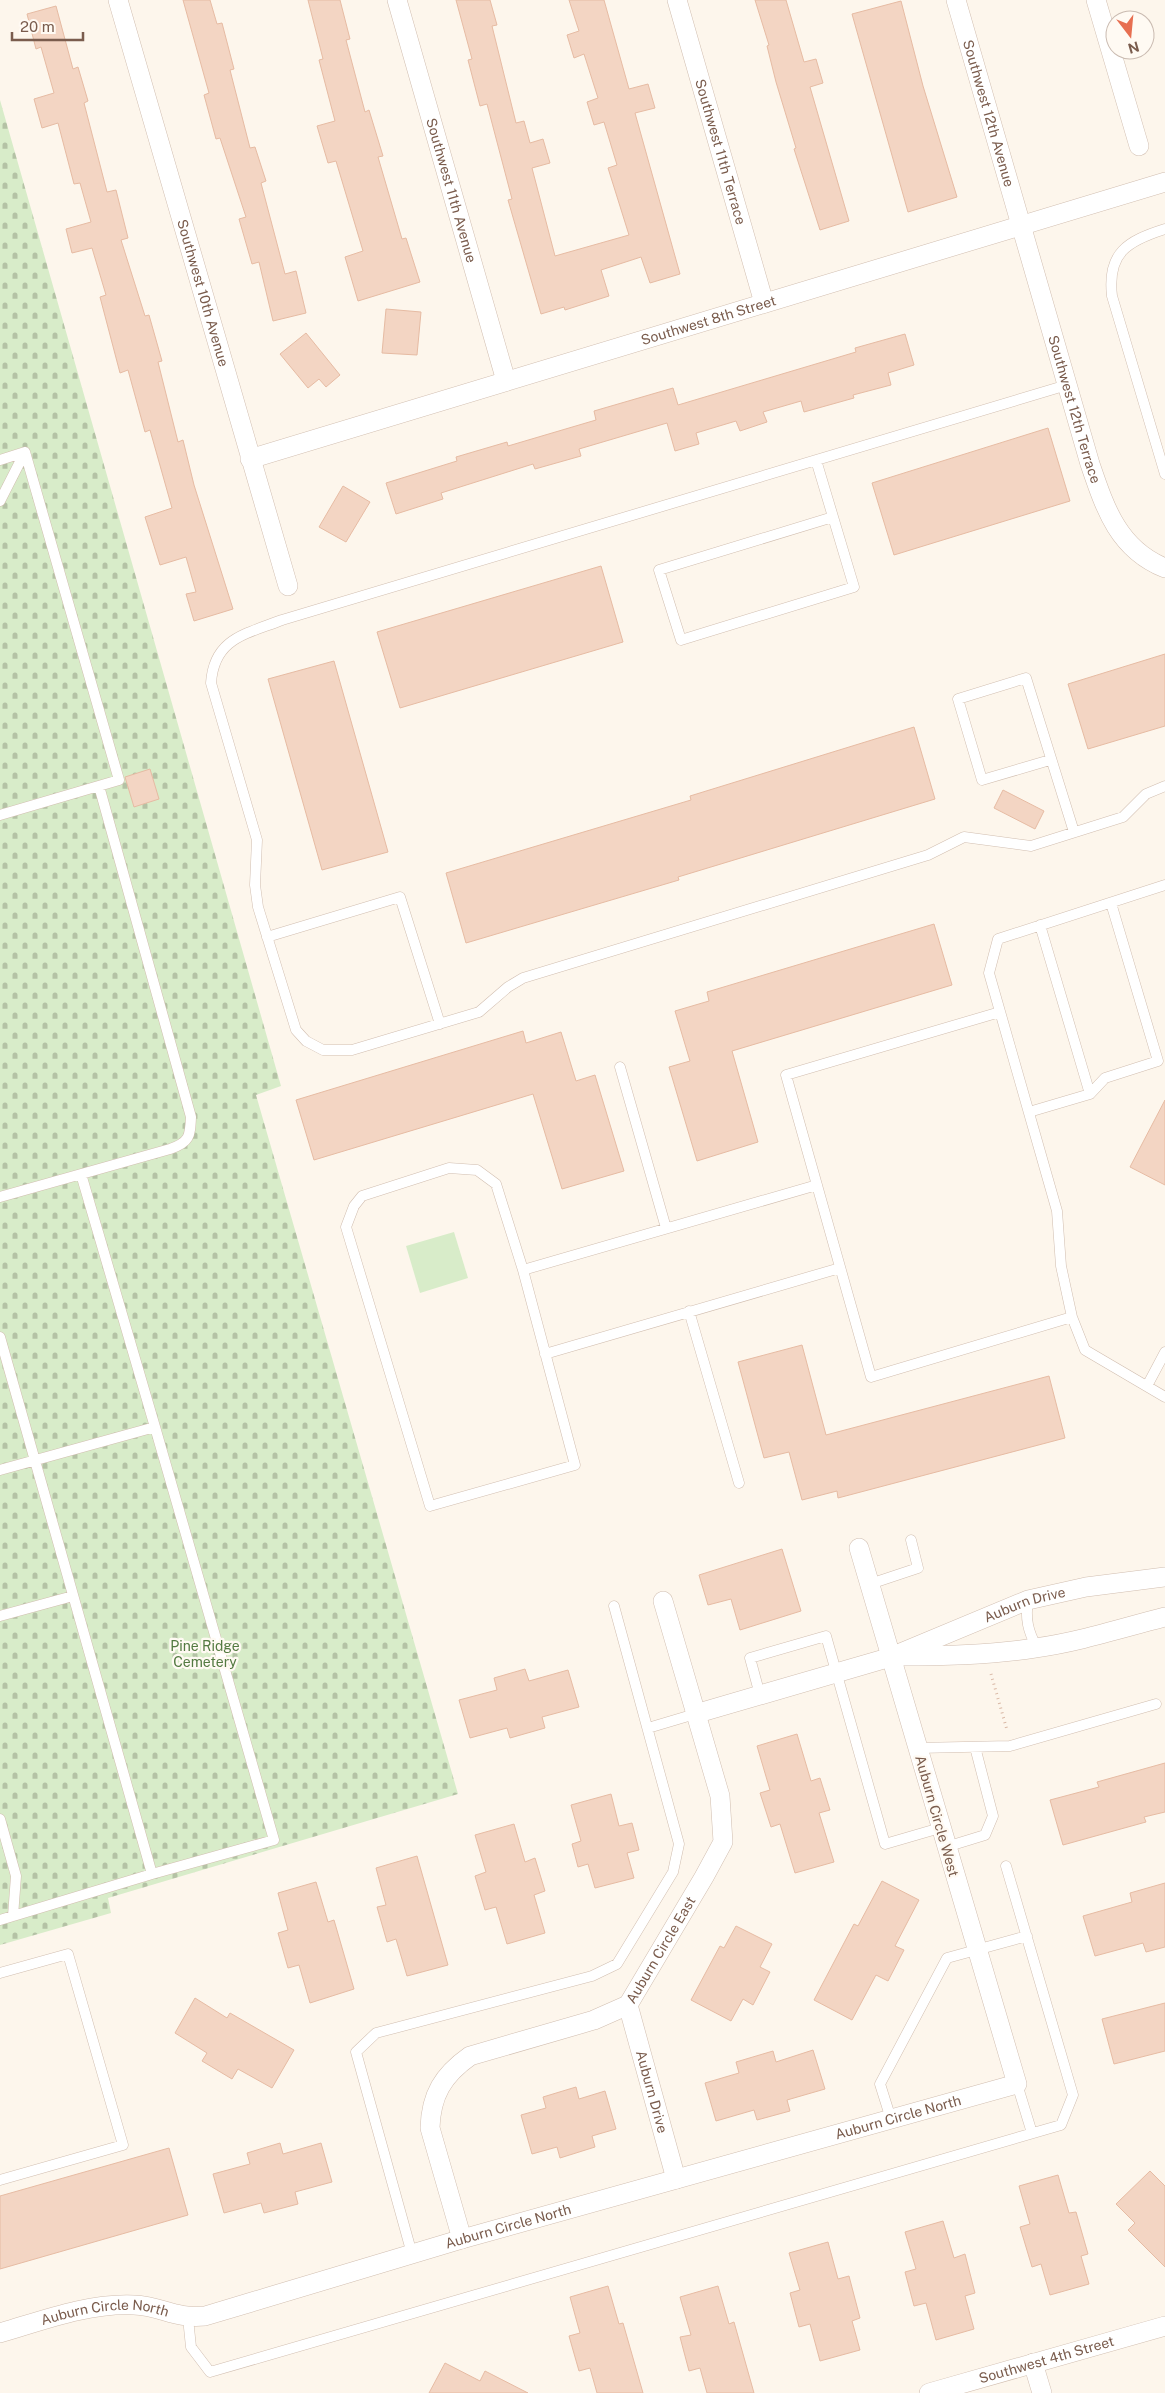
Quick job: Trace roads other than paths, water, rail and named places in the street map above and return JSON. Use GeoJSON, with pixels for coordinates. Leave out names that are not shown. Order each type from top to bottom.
{"type":"FeatureCollection","features":[{"type":"Feature","properties":{"kind":"street","name":"Southwest 10th Avenue"},"geometry":{"type":"LineString","coordinates":[[118,0],[288,586]]}},
{"type":"Feature","properties":{"kind":"street","name":"Southwest 11th Avenue"},"geometry":{"type":"LineString","coordinates":[[397,0],[506,381]]}},
{"type":"Feature","properties":{"kind":"street","name":"Southwest 11th Terrace"},"geometry":{"type":"LineString","coordinates":[[677,0],[764,303]]}},
{"type":"Feature","properties":{"kind":"street","name":"Southwest 12th Avenue"},"geometry":{"type":"LineString","coordinates":[[956,0],[1021,226]]}},
{"type":"Feature","properties":{"kind":"street"},"geometry":{"type":"LineString","coordinates":[[1096,0],[1139,146]]}},
{"type":"Feature","properties":{"kind":"street","name":"Southwest 8th Street"},"geometry":{"type":"LineString","coordinates":[[250,459],[1165,182]]}},
{"type":"Feature","properties":{"kind":"street","name":"Southwest 12th Terrace"},"geometry":{"type":"LineString","coordinates":[[1021,226],[1105,507],[1124,540],[1156,564],[1165,568]]}},
{"type":"Feature","properties":{"kind":"street","name":"Auburn Circle West"},"geometry":{"type":"LineString","coordinates":[[859,1548],[1017,2084]]}},
{"type":"Feature","properties":{"kind":"street","name":"Auburn Drive"},"geometry":{"type":"LineString","coordinates":[[695,1714],[891,1656],[1028,1600],[1086,1587],[1165,1577]]}},
{"type":"Feature","properties":{"kind":"street","name":"Auburn Circle East"},"geometry":{"type":"LineString","coordinates":[[462,2239],[430,2128],[430,2111],[435,2094],[444,2079],[455,2066],[470,2056],[594,2020],[628,2005],[723,1842],[720,1796],[662,1601]]}},
{"type":"Feature","properties":{"kind":"street","name":"Auburn Drive"},"geometry":{"type":"LineString","coordinates":[[891,1656],[974,1656],[1037,1648],[1165,1617]]}},
{"type":"Feature","properties":{"kind":"street","name":"Auburn Drive"},"geometry":{"type":"LineString","coordinates":[[628,2005],[676,2178]]}},
{"type":"Feature","properties":{"kind":"street","name":"Auburn Circle North"},"geometry":{"type":"LineString","coordinates":[[0,2333],[80,2310],[118,2305],[156,2308],[172,2315],[188,2318],[205,2316],[462,2239],[1017,2084]]}},
{"type":"Feature","properties":{"kind":"street","name":"Southwest 4th Street"},"geometry":{"type":"LineString","coordinates":[[929,2393],[1165,2326]]}},
{"type":"Feature","properties":{"kind":"street"},"geometry":{"type":"LineString","coordinates":[[1033,2363],[1042,2393]]}},
{"type":"Feature","properties":{"kind":"lane"},"geometry":{"type":"LineString","coordinates":[[1165,229],[1134,240],[1123,249],[1113,264],[1110,279],[1112,296],[1165,474]]}},
{"type":"Feature","properties":{"kind":"lane"},"geometry":{"type":"LineString","coordinates":[[1067,385],[282,620],[242,636],[223,648],[212,665],[211,683],[257,840],[255,885],[258,906],[296,1030],[306,1040],[323,1050],[352,1050],[479,1012],[508,987],[524,978],[928,855],[964,837],[1032,846],[1123,817],[1146,794],[1165,786]]}},
{"type":"Feature","properties":{"kind":"lane"},"geometry":{"type":"LineString","coordinates":[[0,460],[25,452]]}},
{"type":"Feature","properties":{"kind":"lane"},"geometry":{"type":"LineString","coordinates":[[0,501],[25,452]]}},
{"type":"Feature","properties":{"kind":"lane"},"geometry":{"type":"LineString","coordinates":[[0,815],[119,780],[25,452]]}},
{"type":"Feature","properties":{"kind":"lane"},"geometry":{"type":"LineString","coordinates":[[816,460],[854,587],[680,640],[659,570],[833,517]]}},
{"type":"Feature","properties":{"kind":"lane"},"geometry":{"type":"LineString","coordinates":[[1050,760],[982,780],[958,699],[1026,678],[1074,832]]}},
{"type":"Feature","properties":{"kind":"lane"},"geometry":{"type":"LineString","coordinates":[[0,1197],[183,1144],[190,1134],[191,1117],[99,786]]}},
{"type":"Feature","properties":{"kind":"lane"},"geometry":{"type":"LineString","coordinates":[[1165,886],[998,939],[989,973],[1057,1211],[1061,1266],[1072,1317],[1085,1350],[1165,1397]]}},
{"type":"Feature","properties":{"kind":"lane"},"geometry":{"type":"LineString","coordinates":[[267,937],[400,897],[440,1024]]}},
{"type":"Feature","properties":{"kind":"lane"},"geometry":{"type":"LineString","coordinates":[[1029,1112],[1090,1094],[1105,1078],[1158,1061],[1111,903]]}},
{"type":"Feature","properties":{"kind":"lane"},"geometry":{"type":"LineString","coordinates":[[1040,925],[1090,1094]]}},
{"type":"Feature","properties":{"kind":"lane"},"geometry":{"type":"LineString","coordinates":[[1000,1012],[786,1075],[871,1376],[1072,1317]]}},
{"type":"Feature","properties":{"kind":"lane"},"geometry":{"type":"LineString","coordinates":[[620,1067],[666,1228]]}},
{"type":"Feature","properties":{"kind":"lane"},"geometry":{"type":"LineString","coordinates":[[449,1168],[477,1170],[496,1184],[523,1270],[575,1465],[430,1506],[346,1227],[354,1206],[362,1196],[449,1168]]}},
{"type":"Feature","properties":{"kind":"lane"},"geometry":{"type":"LineString","coordinates":[[0,1920],[152,1874],[274,1840],[81,1174]]}},
{"type":"Feature","properties":{"kind":"lane"},"geometry":{"type":"LineString","coordinates":[[523,1270],[817,1185]]}},
{"type":"Feature","properties":{"kind":"lane"},"geometry":{"type":"LineString","coordinates":[[545,1354],[840,1268]]}},
{"type":"Feature","properties":{"kind":"lane"},"geometry":{"type":"LineString","coordinates":[[689,1311],[739,1483]]}},
{"type":"Feature","properties":{"kind":"lane"},"geometry":{"type":"LineString","coordinates":[[0,1337],[152,1874]]}},
{"type":"Feature","properties":{"kind":"lane"},"geometry":{"type":"LineString","coordinates":[[1147,1386],[1165,1352]]}},
{"type":"Feature","properties":{"kind":"lane"},"geometry":{"type":"LineString","coordinates":[[0,1470],[155,1427]]}},
{"type":"Feature","properties":{"kind":"lane"},"geometry":{"type":"LineString","coordinates":[[870,1584],[918,1568],[911,1540]]}},
{"type":"Feature","properties":{"kind":"lane"},"geometry":{"type":"LineString","coordinates":[[0,1616],[73,1596]]}},
{"type":"Feature","properties":{"kind":"lane"},"geometry":{"type":"LineString","coordinates":[[1028,1600],[1026,1617],[1029,1633],[1037,1648]]}},
{"type":"Feature","properties":{"kind":"lane"},"geometry":{"type":"LineString","coordinates":[[412,2254],[356,2052],[376,2033],[592,1976],[617,1964],[673,1872],[679,1844],[614,1606]]}},
{"type":"Feature","properties":{"kind":"lane"},"geometry":{"type":"LineString","coordinates":[[760,1695],[750,1658],[826,1636],[885,1844],[940,1828]]}},
{"type":"Feature","properties":{"kind":"lane"},"geometry":{"type":"LineString","coordinates":[[917,1748],[1010,1746],[1156,1704]]}},
{"type":"Feature","properties":{"kind":"lane"},"geometry":{"type":"LineString","coordinates":[[648,1728],[695,1714]]}},
{"type":"Feature","properties":{"kind":"lane"},"geometry":{"type":"LineString","coordinates":[[946,1847],[985,1835],[993,1816],[975,1747]]}},
{"type":"Feature","properties":{"kind":"lane"},"geometry":{"type":"LineString","coordinates":[[0,1819],[16,1876],[13,1916]]}},
{"type":"Feature","properties":{"kind":"lane"},"geometry":{"type":"LineString","coordinates":[[188,2318],[190,2347],[210,2372],[1061,2125],[1073,2095],[1006,1866]]}},
{"type":"Feature","properties":{"kind":"lane"},"geometry":{"type":"LineString","coordinates":[[891,2119],[880,2084],[947,1958],[1027,1936]]}},
{"type":"Feature","properties":{"kind":"lane"},"geometry":{"type":"LineString","coordinates":[[0,1973],[68,1954],[123,2145],[0,2180]]}},
{"type":"Feature","properties":{"kind":"lane"},"geometry":{"type":"LineString","coordinates":[[1017,2084],[1032,2133]]}},
{"type":"Feature","properties":{"kind":"park label","name":"Pine Ridge Cemetery"},"geometry":{"type":"Point","coordinates":[205,1654]}}]}
